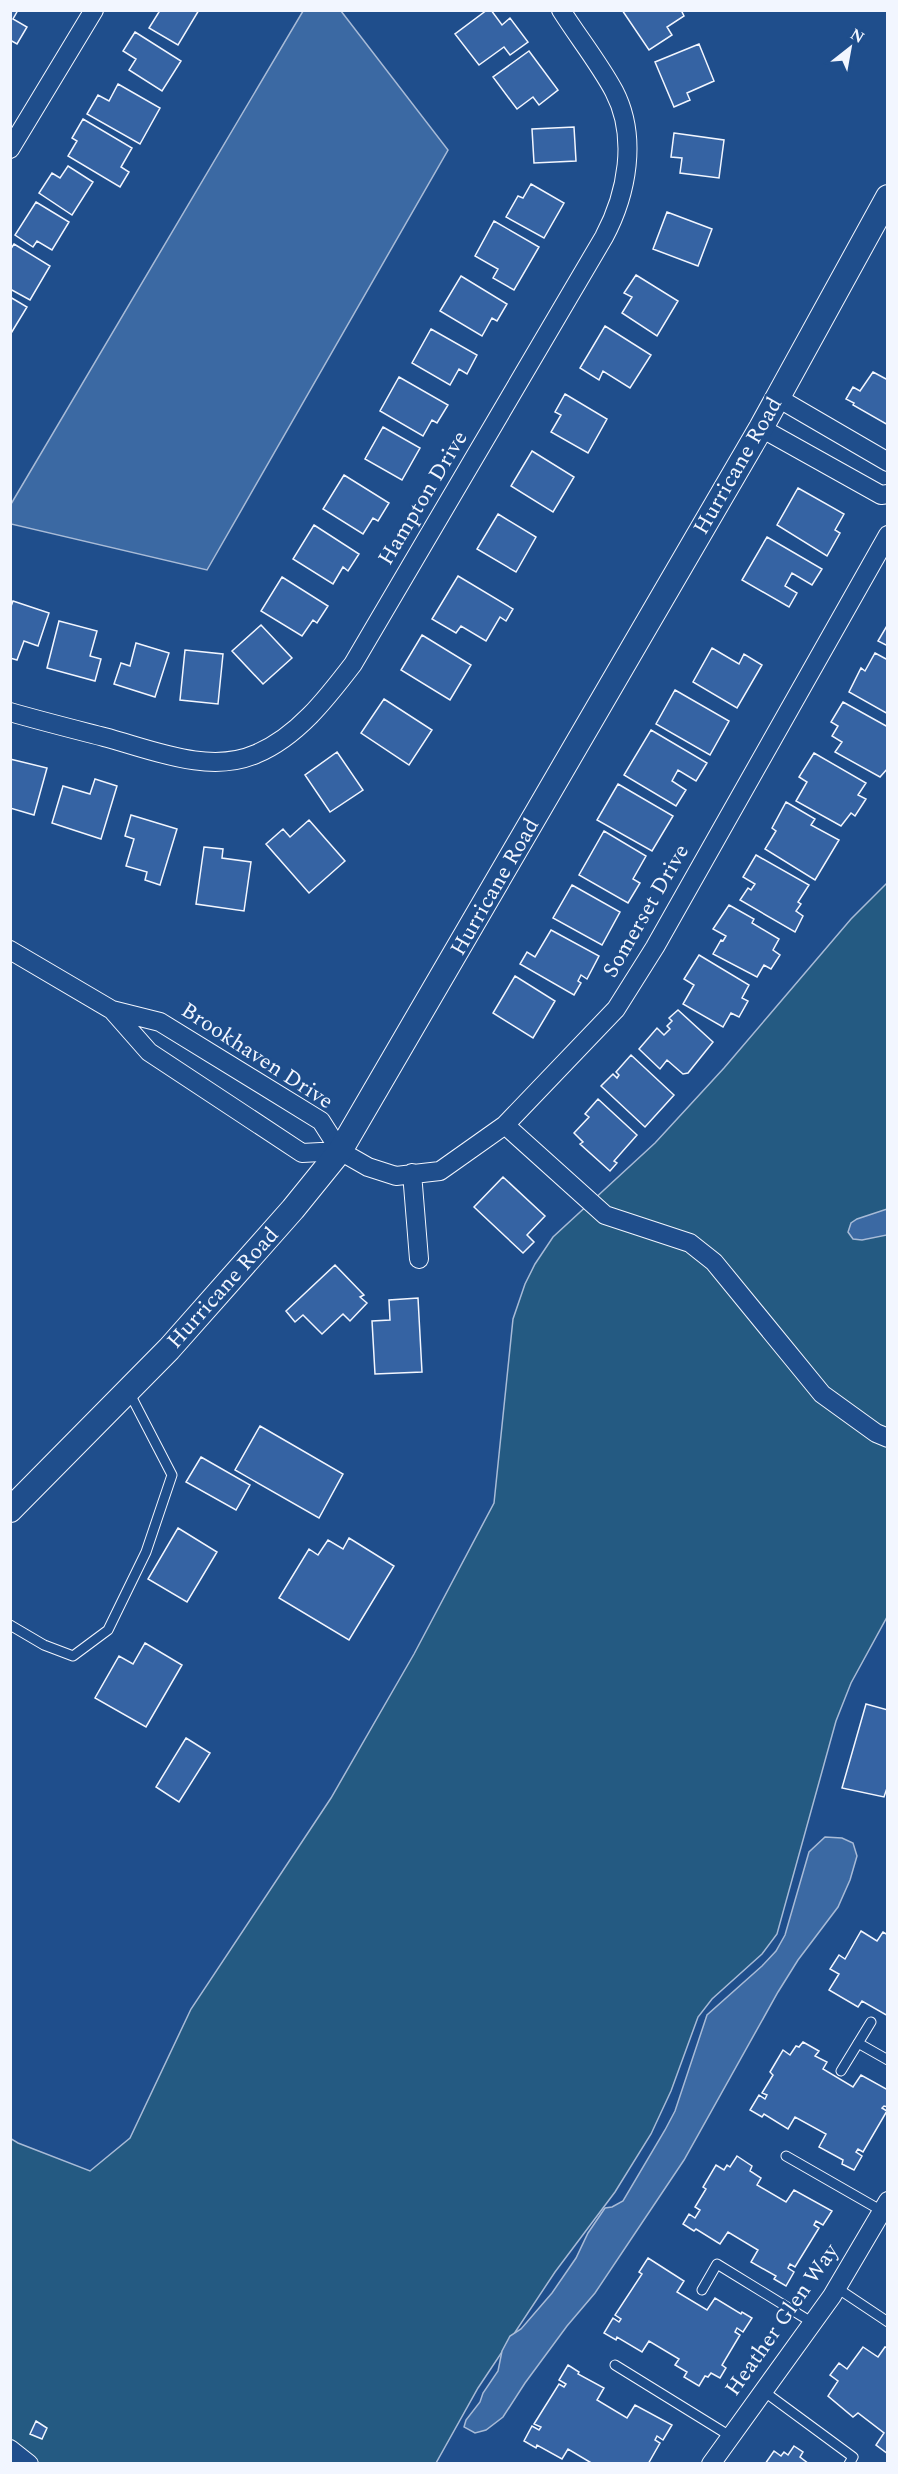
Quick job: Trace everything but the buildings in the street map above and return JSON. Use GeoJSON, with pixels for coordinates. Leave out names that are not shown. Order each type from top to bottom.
{"type":"FeatureCollection","features":[{"type":"Feature","properties":{"kind":"street"},"geometry":{"type":"LineString","coordinates":[[10,149],[94,10]]}},
{"type":"Feature","properties":{"kind":"street","name":"Hampton Drive"},"geometry":{"type":"LineString","coordinates":[[10,712],[188,759],[230,761],[256,755],[283,738],[311,715],[332,691],[359,654],[604,237],[617,210],[624,182],[627,154],[621,108],[605,77],[561,10]]}},
{"type":"Feature","properties":{"kind":"street","name":"Hurricane Road"},"geometry":{"type":"LineString","coordinates":[[10,1510],[177,1340],[293,1209],[340,1151],[761,428],[888,197]]}},
{"type":"Feature","properties":{"kind":"street"},"geometry":{"type":"LineString","coordinates":[[778,398],[888,462]]}},
{"type":"Feature","properties":{"kind":"street"},"geometry":{"type":"LineString","coordinates":[[761,428],[881,495],[888,495]]}},
{"type":"Feature","properties":{"kind":"street","name":"Somerset Drive"},"geometry":{"type":"LineString","coordinates":[[340,1151],[368,1167],[396,1176],[440,1171],[505,1125],[618,1006],[655,947],[888,535]]}},
{"type":"Feature","properties":{"kind":"street","name":"Brookhaven Drive"},"geometry":{"type":"LineString","coordinates":[[10,950],[112,1010],[160,1022],[321,1121],[340,1151],[302,1153],[149,1052],[112,1010]]}},
{"type":"Feature","properties":{"kind":"street"},"geometry":{"type":"LineString","coordinates":[[505,1125],[605,1215],[690,1243],[714,1262],[822,1394],[876,1433],[888,1438]]}},
{"type":"Feature","properties":{"kind":"street"},"geometry":{"type":"LineString","coordinates":[[412,1173],[419,1259]]}},
{"type":"Feature","properties":{"kind":"street","name":"Heather Glen Way"},"geometry":{"type":"LineString","coordinates":[[711,2463],[837,2288],[885,2206]]}},
{"type":"Feature","properties":{"kind":"street"},"geometry":{"type":"LineString","coordinates":[[10,2449],[29,2463]]}},
{"type":"Feature","properties":{"kind":"lane"},"geometry":{"type":"LineString","coordinates":[[10,1625],[44,1645],[73,1656],[108,1630],[146,1552],[172,1475],[128,1389]]}},
{"type":"Feature","properties":{"kind":"lane"},"geometry":{"type":"LineString","coordinates":[[841,2071],[871,2022]]}},
{"type":"Feature","properties":{"kind":"lane"},"geometry":{"type":"LineString","coordinates":[[858,2043],[888,2060]]}},
{"type":"Feature","properties":{"kind":"lane"},"geometry":{"type":"LineString","coordinates":[[786,2156],[885,2206]]}},
{"type":"Feature","properties":{"kind":"lane"},"geometry":{"type":"LineString","coordinates":[[702,2290],[717,2264],[813,2323]]}},
{"type":"Feature","properties":{"kind":"lane"},"geometry":{"type":"LineString","coordinates":[[837,2288],[888,2322]]}},
{"type":"Feature","properties":{"kind":"lane"},"geometry":{"type":"LineString","coordinates":[[615,2365],[730,2436]]}},
{"type":"Feature","properties":{"kind":"lane"},"geometry":{"type":"LineString","coordinates":[[762,2390],[854,2457],[849,2463]]}},
{"type":"Feature","properties":{"kind":"shaded area"},"geometry":{"type":"Polygon","coordinates":[[[303,11],[341,11],[448,150],[207,570],[11,524],[11,504],[303,11]]]}},
{"type":"Feature","properties":{"kind":"shaded area"},"geometry":{"type":"Polygon","coordinates":[[[887,883],[887,1617],[851,1683],[836,1721],[777,1934],[762,1954],[712,1999],[698,2017],[671,2091],[651,2134],[615,2192],[555,2272],[478,2388],[436,2463],[11,2463],[10,2138],[90,2171],[130,2138],[191,2009],[331,1798],[414,1654],[494,1503],[513,1319],[525,1284],[535,1264],[553,1237],[655,1143],[724,1068],[851,919],[887,883]]]}},
{"type":"Feature","properties":{"kind":"shaded area"},"geometry":{"type":"Polygon","coordinates":[[[887,1209],[887,1235],[862,1240],[853,1239],[848,1232],[851,1223],[887,1209]]]}},
{"type":"Feature","properties":{"kind":"shaded area"},"geometry":{"type":"Polygon","coordinates":[[[825,1837],[842,1838],[853,1843],[857,1856],[850,1880],[838,1907],[798,1960],[778,1992],[684,2160],[595,2293],[567,2326],[503,2417],[486,2430],[475,2433],[464,2427],[466,2420],[480,2402],[483,2393],[498,2371],[502,2351],[510,2336],[521,2329],[552,2293],[576,2258],[588,2233],[605,2208],[623,2201],[665,2130],[675,2111],[707,2015],[776,1951],[785,1935],[809,1852],[825,1837]]]}}]}
